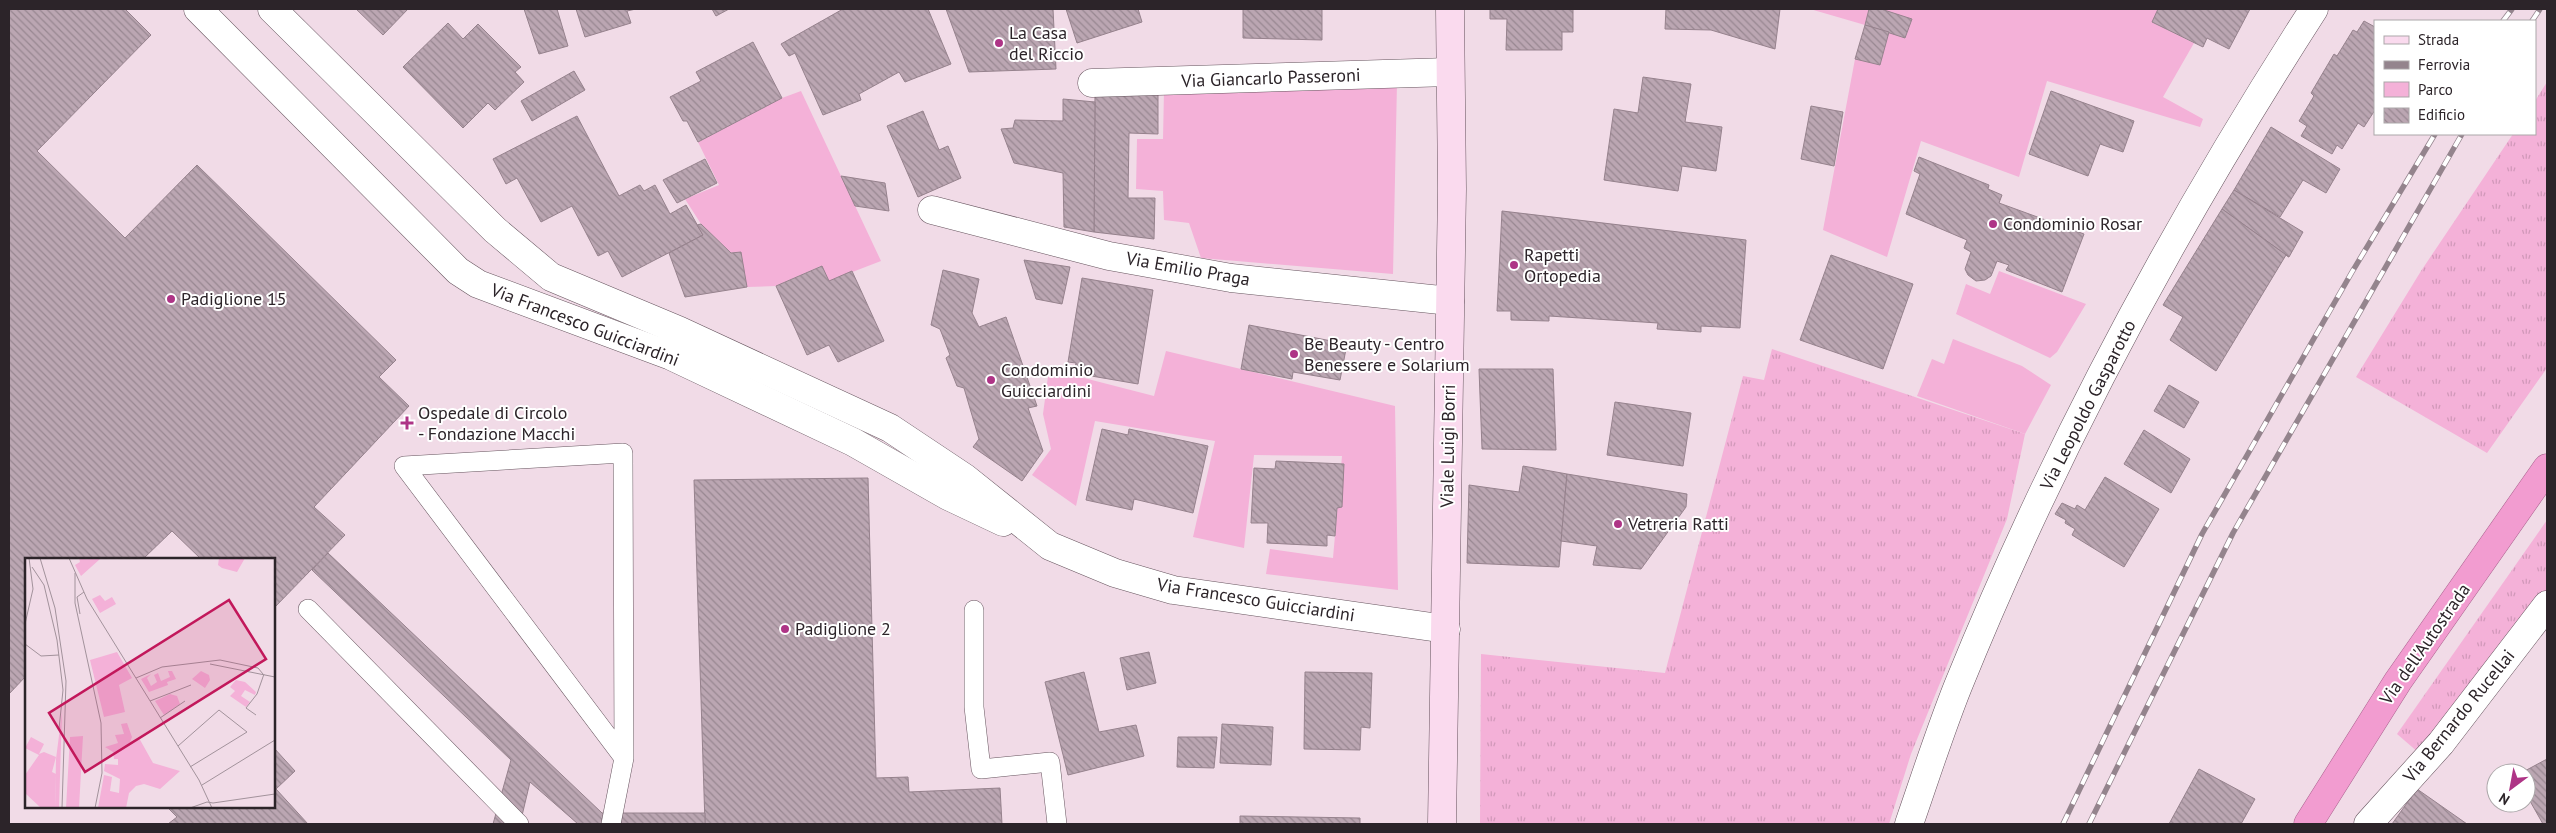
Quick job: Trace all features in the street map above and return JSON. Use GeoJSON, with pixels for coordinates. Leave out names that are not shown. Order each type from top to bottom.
{"type":"FeatureCollection","features":[{"type":"Feature","properties":{"kind":"highway","name":"Via dell'Autostrada"},"geometry":{"type":"LineString","coordinates":[[2308,824],[2398,681],[2547,468]]}},
{"type":"Feature","properties":{"kind":"main road","name":"Viale Luigi Borri"},"geometry":{"type":"LineString","coordinates":[[1442,824],[1452,189],[1449,72],[1450,9]]}},
{"type":"Feature","properties":{"kind":"street","name":"Via Francesco Guicciardini"},"geometry":{"type":"LineString","coordinates":[[198,9],[458,271],[478,284],[671,356],[853,442],[948,496],[1043,541]]}},
{"type":"Feature","properties":{"kind":"street","name":"Via Francesco Guicciardini"},"geometry":{"type":"LineString","coordinates":[[272,9],[495,230],[527,259],[551,277],[680,330],[890,428],[965,478],[1050,546],[1115,573],[1173,590],[1446,630]]}},
{"type":"Feature","properties":{"kind":"street","name":"Via Leopoldo Gasparotto"},"geometry":{"type":"LineString","coordinates":[[1909,824],[1958,688],[2010,562],[2067,441],[2173,244],[2280,61],[2314,9]]}},
{"type":"Feature","properties":{"kind":"street","name":"Via Giancarlo Passeroni"},"geometry":{"type":"LineString","coordinates":[[1092,84],[1449,72]]}},
{"type":"Feature","properties":{"kind":"street","name":"Via Emilio Praga"},"geometry":{"type":"LineString","coordinates":[[932,210],[1110,256],[1231,278],[1450,301]]}},
{"type":"Feature","properties":{"kind":"street","name":"Via Bernardo Rucellai"},"geometry":{"type":"LineString","coordinates":[[2368,824],[2441,743],[2547,605]]}},
{"type":"Feature","properties":{"kind":"lane"},"geometry":{"type":"LineString","coordinates":[[611,824],[624,758],[623,453],[404,466],[624,758]]}},
{"type":"Feature","properties":{"kind":"lane"},"geometry":{"type":"LineString","coordinates":[[308,608],[519,824]]}},
{"type":"Feature","properties":{"kind":"lane"},"geometry":{"type":"LineString","coordinates":[[974,610],[974,707],[981,769],[1050,762],[1057,824]]}},
{"type":"Feature","properties":{"kind":"green space"},"geometry":{"type":"Polygon","coordinates":[[[1810,9],[1869,9],[1865,25],[1810,9]]]}},
{"type":"Feature","properties":{"kind":"green space"},"geometry":{"type":"Polygon","coordinates":[[[1881,9],[2158,9],[2152,22],[2194,43],[2163,97],[2203,119],[2200,127],[2047,81],[2019,177],[1921,141],[1887,257],[1823,230],[1855,59],[1880,65],[1889,32],[1905,38],[1911,20],[1881,9]]]}},
{"type":"Feature","properties":{"kind":"green space"},"geometry":{"type":"Polygon","coordinates":[[[2547,82],[2547,368],[2487,453],[2356,377],[2421,271],[2512,135],[2536,135],[2536,99],[2547,82]]]}},
{"type":"Feature","properties":{"kind":"green space"},"geometry":{"type":"Polygon","coordinates":[[[1397,83],[1393,274],[1201,258],[1189,223],[1164,220],[1163,191],[1136,189],[1137,139],[1163,139],[1164,91],[1397,83]]]}},
{"type":"Feature","properties":{"kind":"green space"},"geometry":{"type":"Polygon","coordinates":[[[801,91],[881,261],[829,281],[821,266],[776,286],[747,287],[740,252],[731,253],[701,224],[685,199],[719,185],[698,142],[782,98],[801,91]]]}},
{"type":"Feature","properties":{"kind":"green space"},"geometry":{"type":"Polygon","coordinates":[[[1999,271],[2086,304],[2057,352],[2050,358],[1956,314],[1966,284],[1990,294],[1999,271]]]}},
{"type":"Feature","properties":{"kind":"green space"},"geometry":{"type":"Polygon","coordinates":[[[1953,339],[2022,366],[2051,385],[2025,434],[1917,396],[1932,359],[1944,364],[1953,339]]]}},
{"type":"Feature","properties":{"kind":"green space"},"geometry":{"type":"Polygon","coordinates":[[[1772,349],[2025,434],[2007,519],[1911,754],[1889,824],[1480,824],[1481,654],[1665,673],[1743,376],[1764,380],[1772,349]]]}},
{"type":"Feature","properties":{"kind":"green space"},"geometry":{"type":"Polygon","coordinates":[[[1166,351],[1395,406],[1398,590],[1266,574],[1270,549],[1333,558],[1342,456],[1254,455],[1244,548],[1193,537],[1215,441],[1095,421],[1076,506],[1032,475],[1051,449],[1043,414],[1049,369],[1154,396],[1166,351]]]}},
{"type":"Feature","properties":{"kind":"green space"},"geometry":{"type":"Polygon","coordinates":[[[2547,520],[2547,605],[2419,753],[2397,734],[2547,520]]]}},
{"type":"Feature","properties":{"kind":"building","name":"Padiglione 15"},"geometry":{"type":"Polygon","coordinates":[[[9,9],[125,9],[151,35],[37,151],[125,238],[197,165],[396,360],[379,377],[409,406],[314,507],[345,535],[275,607],[275,558],[200,558],[172,531],[144,558],[25,558],[25,677],[9,694],[9,9]]]}},
{"type":"Feature","properties":{"kind":"building"},"geometry":{"type":"Polygon","coordinates":[[[356,9],[408,9],[383,35],[356,9]]]}},
{"type":"Feature","properties":{"kind":"building"},"geometry":{"type":"Polygon","coordinates":[[[524,9],[557,9],[568,46],[539,54],[524,9]]]}},
{"type":"Feature","properties":{"kind":"building"},"geometry":{"type":"Polygon","coordinates":[[[576,9],[636,9],[627,11],[631,23],[585,37],[576,9]]]}},
{"type":"Feature","properties":{"kind":"building"},"geometry":{"type":"Polygon","coordinates":[[[712,9],[729,9],[716,16],[712,9]]]}},
{"type":"Feature","properties":{"kind":"building"},"geometry":{"type":"Polygon","coordinates":[[[843,9],[928,9],[951,64],[905,82],[899,72],[859,94],[861,100],[823,115],[795,53],[789,56],[781,44],[843,9]]]}},
{"type":"Feature","properties":{"kind":"building"},"geometry":{"type":"Polygon","coordinates":[[[946,9],[1053,9],[1056,69],[969,72],[946,9]]]}},
{"type":"Feature","properties":{"kind":"building"},"geometry":{"type":"Polygon","coordinates":[[[1066,9],[1138,9],[1142,22],[1077,43],[1066,9]]]}},
{"type":"Feature","properties":{"kind":"building"},"geometry":{"type":"Polygon","coordinates":[[[1243,9],[1322,9],[1322,40],[1243,38],[1243,9]]]}},
{"type":"Feature","properties":{"kind":"building"},"geometry":{"type":"Polygon","coordinates":[[[1490,9],[1573,9],[1573,32],[1562,32],[1562,50],[1506,50],[1507,19],[1490,19],[1490,9]]]}},
{"type":"Feature","properties":{"kind":"building"},"geometry":{"type":"Polygon","coordinates":[[[1666,9],[1780,9],[1775,49],[1711,30],[1665,29],[1666,9]]]}},
{"type":"Feature","properties":{"kind":"building"},"geometry":{"type":"Polygon","coordinates":[[[1869,9],[1881,9],[1912,19],[1905,38],[1865,25],[1869,9]]]}},
{"type":"Feature","properties":{"kind":"building"},"geometry":{"type":"Polygon","coordinates":[[[2158,9],[2250,9],[2229,49],[2207,38],[2203,47],[2152,22],[2158,9]]]}},
{"type":"Feature","properties":{"kind":"building"},"geometry":{"type":"Polygon","coordinates":[[[2364,21],[2374,26],[2374,112],[2364,127],[2358,123],[2342,149],[2337,145],[2332,154],[2301,136],[2307,126],[2299,121],[2314,96],[2311,93],[2334,54],[2337,56],[2353,30],[2357,32],[2364,21]]]}},
{"type":"Feature","properties":{"kind":"building"},"geometry":{"type":"Polygon","coordinates":[[[448,23],[463,39],[478,24],[521,67],[515,72],[524,82],[495,110],[488,103],[463,128],[403,67],[448,23]]]}},
{"type":"Feature","properties":{"kind":"building"},"geometry":{"type":"Polygon","coordinates":[[[1865,25],[1889,32],[1880,65],[1855,59],[1865,25]]]}},
{"type":"Feature","properties":{"kind":"building"},"geometry":{"type":"Polygon","coordinates":[[[753,42],[782,98],[698,142],[687,121],[683,121],[670,97],[701,81],[696,72],[753,42]]]}},
{"type":"Feature","properties":{"kind":"building"},"geometry":{"type":"Polygon","coordinates":[[[574,71],[585,90],[532,121],[521,101],[574,71]]]}},
{"type":"Feature","properties":{"kind":"building"},"geometry":{"type":"Polygon","coordinates":[[[1643,77],[1691,84],[1685,122],[1722,127],[1716,171],[1682,166],[1678,191],[1604,180],[1614,109],[1638,113],[1643,77]]]}},
{"type":"Feature","properties":{"kind":"building"},"geometry":{"type":"Polygon","coordinates":[[[2051,91],[2134,121],[2123,152],[2100,144],[2088,176],[2029,154],[2051,91]]]}},
{"type":"Feature","properties":{"kind":"building"},"geometry":{"type":"Polygon","coordinates":[[[1158,92],[1158,134],[1129,133],[1128,198],[1155,198],[1154,239],[1094,232],[1095,93],[1158,92]]]}},
{"type":"Feature","properties":{"kind":"building"},"geometry":{"type":"Polygon","coordinates":[[[1063,99],[1095,102],[1094,232],[1064,227],[1063,173],[1014,163],[1001,129],[1013,128],[1015,120],[1063,121],[1063,99]]]}},
{"type":"Feature","properties":{"kind":"building"},"geometry":{"type":"Polygon","coordinates":[[[1811,106],[1843,112],[1834,166],[1801,159],[1811,106]]]}},
{"type":"Feature","properties":{"kind":"building"},"geometry":{"type":"Polygon","coordinates":[[[923,111],[939,150],[948,146],[961,178],[918,197],[887,126],[923,111]]]}},
{"type":"Feature","properties":{"kind":"building"},"geometry":{"type":"Polygon","coordinates":[[[577,116],[619,196],[640,185],[644,191],[655,185],[670,214],[686,205],[703,235],[622,277],[608,251],[598,256],[572,206],[541,222],[517,178],[506,184],[493,159],[577,116]]]}},
{"type":"Feature","properties":{"kind":"building"},"geometry":{"type":"Polygon","coordinates":[[[2271,127],[2340,169],[2326,193],[2303,180],[2280,217],[2234,190],[2271,127]]]}},
{"type":"Feature","properties":{"kind":"building","name":"Condominio Rosar"},"geometry":{"type":"Polygon","coordinates":[[[1919,157],[1989,185],[1988,189],[2002,195],[1999,203],[2084,234],[2062,292],[2006,270],[2009,265],[1997,261],[1991,276],[1985,280],[1976,281],[1968,275],[1965,269],[1971,252],[1964,248],[1967,240],[1906,214],[1920,174],[1914,171],[1919,157]]]}},
{"type":"Feature","properties":{"kind":"building"},"geometry":{"type":"Polygon","coordinates":[[[705,159],[717,183],[677,203],[663,180],[705,159]]]}},
{"type":"Feature","properties":{"kind":"building"},"geometry":{"type":"Polygon","coordinates":[[[841,176],[885,183],[889,211],[855,206],[841,176]]]}},
{"type":"Feature","properties":{"kind":"building"},"geometry":{"type":"Polygon","coordinates":[[[2234,190],[2303,232],[2289,257],[2222,209],[2234,190]]]}},
{"type":"Feature","properties":{"kind":"building"},"geometry":{"type":"Polygon","coordinates":[[[2222,209],[2289,257],[2286,255],[2216,371],[2170,340],[2183,317],[2163,305],[2222,209]]]}},
{"type":"Feature","properties":{"kind":"building"},"geometry":{"type":"Polygon","coordinates":[[[1502,211],[1746,240],[1740,328],[1701,326],[1701,332],[1657,329],[1658,323],[1549,316],[1549,321],[1511,320],[1511,311],[1497,311],[1502,211]]]}},
{"type":"Feature","properties":{"kind":"building"},"geometry":{"type":"Polygon","coordinates":[[[701,224],[731,253],[741,252],[747,287],[685,297],[669,253],[703,235],[697,225],[701,224]]]}},
{"type":"Feature","properties":{"kind":"building"},"geometry":{"type":"Polygon","coordinates":[[[1831,255],[1913,284],[1883,369],[1800,340],[1831,255]]]}},
{"type":"Feature","properties":{"kind":"building"},"geometry":{"type":"Polygon","coordinates":[[[1024,260],[1070,267],[1062,304],[1036,299],[1024,260]]]}},
{"type":"Feature","properties":{"kind":"building"},"geometry":{"type":"Polygon","coordinates":[[[822,266],[829,281],[852,271],[884,341],[838,362],[829,345],[807,355],[776,286],[822,266]]]}},
{"type":"Feature","properties":{"kind":"building","name":"Condominio Guicciardini"},"geometry":{"type":"Polygon","coordinates":[[[943,270],[979,279],[972,313],[979,327],[1006,317],[1037,406],[1028,408],[1043,451],[1022,481],[973,447],[979,439],[964,388],[957,386],[946,358],[950,355],[940,329],[931,325],[943,270]]]}},
{"type":"Feature","properties":{"kind":"building"},"geometry":{"type":"Polygon","coordinates":[[[1082,278],[1153,290],[1138,384],[1074,373],[1076,363],[1068,362],[1082,278]]]}},
{"type":"Feature","properties":{"kind":"building"},"geometry":{"type":"Polygon","coordinates":[[[1249,325],[1347,344],[1340,380],[1293,372],[1292,379],[1241,369],[1249,325]]]}},
{"type":"Feature","properties":{"kind":"building"},"geometry":{"type":"Polygon","coordinates":[[[1479,369],[1553,369],[1556,450],[1482,449],[1479,369]]]}},
{"type":"Feature","properties":{"kind":"building"},"geometry":{"type":"Polygon","coordinates":[[[2169,385],[2199,402],[2184,428],[2154,411],[2169,385]]]}},
{"type":"Feature","properties":{"kind":"building","name":"Vetreria Ratti"},"geometry":{"type":"Polygon","coordinates":[[[1615,402],[1691,413],[1683,466],[1607,455],[1615,402]]]}},
{"type":"Feature","properties":{"kind":"building"},"geometry":{"type":"Polygon","coordinates":[[[1102,429],[1128,435],[1129,429],[1208,446],[1193,513],[1134,499],[1132,510],[1086,500],[1102,429]]]}},
{"type":"Feature","properties":{"kind":"building"},"geometry":{"type":"Polygon","coordinates":[[[2144,430],[2190,459],[2171,493],[2124,464],[2144,430]]]}},
{"type":"Feature","properties":{"kind":"building"},"geometry":{"type":"Polygon","coordinates":[[[1276,461],[1344,464],[1342,507],[1337,508],[1335,536],[1327,535],[1327,546],[1267,543],[1268,523],[1251,523],[1254,468],[1275,469],[1276,461]]]}},
{"type":"Feature","properties":{"kind":"building"},"geometry":{"type":"Polygon","coordinates":[[[1523,466],[1567,474],[1559,567],[1467,563],[1469,485],[1519,492],[1523,466]]]}},
{"type":"Feature","properties":{"kind":"building","name":"Vetreria Ratti"},"geometry":{"type":"Polygon","coordinates":[[[1567,474],[1687,494],[1686,507],[1641,569],[1593,565],[1597,546],[1561,541],[1567,474]]]}},
{"type":"Feature","properties":{"kind":"building"},"geometry":{"type":"Polygon","coordinates":[[[2105,477],[2159,509],[2124,567],[2072,535],[2075,529],[2065,523],[2066,520],[2055,514],[2062,503],[2075,509],[2077,505],[2085,510],[2105,477]]]}},
{"type":"Feature","properties":{"kind":"building","name":"Padiglione 2"},"geometry":{"type":"Polygon","coordinates":[[[868,478],[876,778],[908,777],[909,792],[1000,788],[1002,824],[705,824],[694,480],[868,478]]]}},
{"type":"Feature","properties":{"kind":"building"},"geometry":{"type":"Polygon","coordinates":[[[328,553],[602,813],[705,813],[705,824],[578,824],[530,782],[520,824],[493,824],[511,760],[312,570],[328,553]]]}},
{"type":"Feature","properties":{"kind":"building"},"geometry":{"type":"Polygon","coordinates":[[[1149,652],[1156,683],[1127,690],[1120,658],[1149,652]]]}},
{"type":"Feature","properties":{"kind":"building"},"geometry":{"type":"Polygon","coordinates":[[[1084,672],[1099,732],[1136,725],[1144,756],[1068,775],[1045,682],[1084,672]]]}},
{"type":"Feature","properties":{"kind":"building"},"geometry":{"type":"Polygon","coordinates":[[[1305,672],[1372,673],[1370,728],[1361,727],[1360,750],[1304,749],[1305,672]]]}},
{"type":"Feature","properties":{"kind":"building"},"geometry":{"type":"Polygon","coordinates":[[[1222,724],[1273,727],[1271,765],[1220,763],[1222,724]]]}},
{"type":"Feature","properties":{"kind":"building"},"geometry":{"type":"Polygon","coordinates":[[[1178,737],[1217,737],[1214,768],[1177,767],[1178,737]]]}},
{"type":"Feature","properties":{"kind":"building"},"geometry":{"type":"Polygon","coordinates":[[[275,749],[295,771],[276,789],[308,824],[168,824],[177,817],[168,808],[275,808],[275,749]]]}},
{"type":"Feature","properties":{"kind":"building"},"geometry":{"type":"Polygon","coordinates":[[[2547,759],[2547,824],[2543,824],[2536,812],[2536,765],[2547,759]]]}},
{"type":"Feature","properties":{"kind":"building"},"geometry":{"type":"Polygon","coordinates":[[[2199,769],[2255,799],[2241,824],[2169,824],[2199,769]]]}},
{"type":"Feature","properties":{"kind":"building"},"geometry":{"type":"Polygon","coordinates":[[[2417,789],[2467,824],[2392,824],[2417,789]]]}},
{"type":"Feature","properties":{"kind":"building"},"geometry":{"type":"Polygon","coordinates":[[[1240,816],[1360,818],[1360,824],[1240,824],[1240,816]]]}},
{"type":"Feature","properties":{"kind":"railway"},"geometry":{"type":"LineString","coordinates":[[2504,20],[2512,9]]}},
{"type":"Feature","properties":{"kind":"railway"},"geometry":{"type":"LineString","coordinates":[[2533,20],[2540,9]]}},
{"type":"Feature","properties":{"kind":"railway"},"geometry":{"type":"LineString","coordinates":[[2063,824],[2202,534],[2352,272],[2434,135]]}},
{"type":"Feature","properties":{"kind":"railway"},"geometry":{"type":"LineString","coordinates":[[2089,824],[2233,533],[2461,135]]}},
{"type":"Feature","properties":{"kind":"place","name":"La Casa del Riccio"},"geometry":{"type":"Point","coordinates":[999,43]}},
{"type":"Feature","properties":{"kind":"place","name":"Condominio Rosar"},"geometry":{"type":"Point","coordinates":[1993,224]}},
{"type":"Feature","properties":{"kind":"place","name":"Rapetti Ortopedia"},"geometry":{"type":"Point","coordinates":[1514,265]}},
{"type":"Feature","properties":{"kind":"place","name":"Padiglione 15"},"geometry":{"type":"Point","coordinates":[171,299]}},
{"type":"Feature","properties":{"kind":"place","name":"Be Beauty - Centro Benessere e Solarium"},"geometry":{"type":"Point","coordinates":[1294,354]}},
{"type":"Feature","properties":{"kind":"place","name":"Condominio Guicciardini"},"geometry":{"type":"Point","coordinates":[991,380]}},
{"type":"Feature","properties":{"kind":"place","name":"Ospedale di Circolo - Fondazione Macchi"},"geometry":{"type":"Point","coordinates":[407,423]}},
{"type":"Feature","properties":{"kind":"place","name":"Vetreria Ratti"},"geometry":{"type":"Point","coordinates":[1618,524]}},
{"type":"Feature","properties":{"kind":"place","name":"Padiglione 2"},"geometry":{"type":"Point","coordinates":[785,629]}}]}
